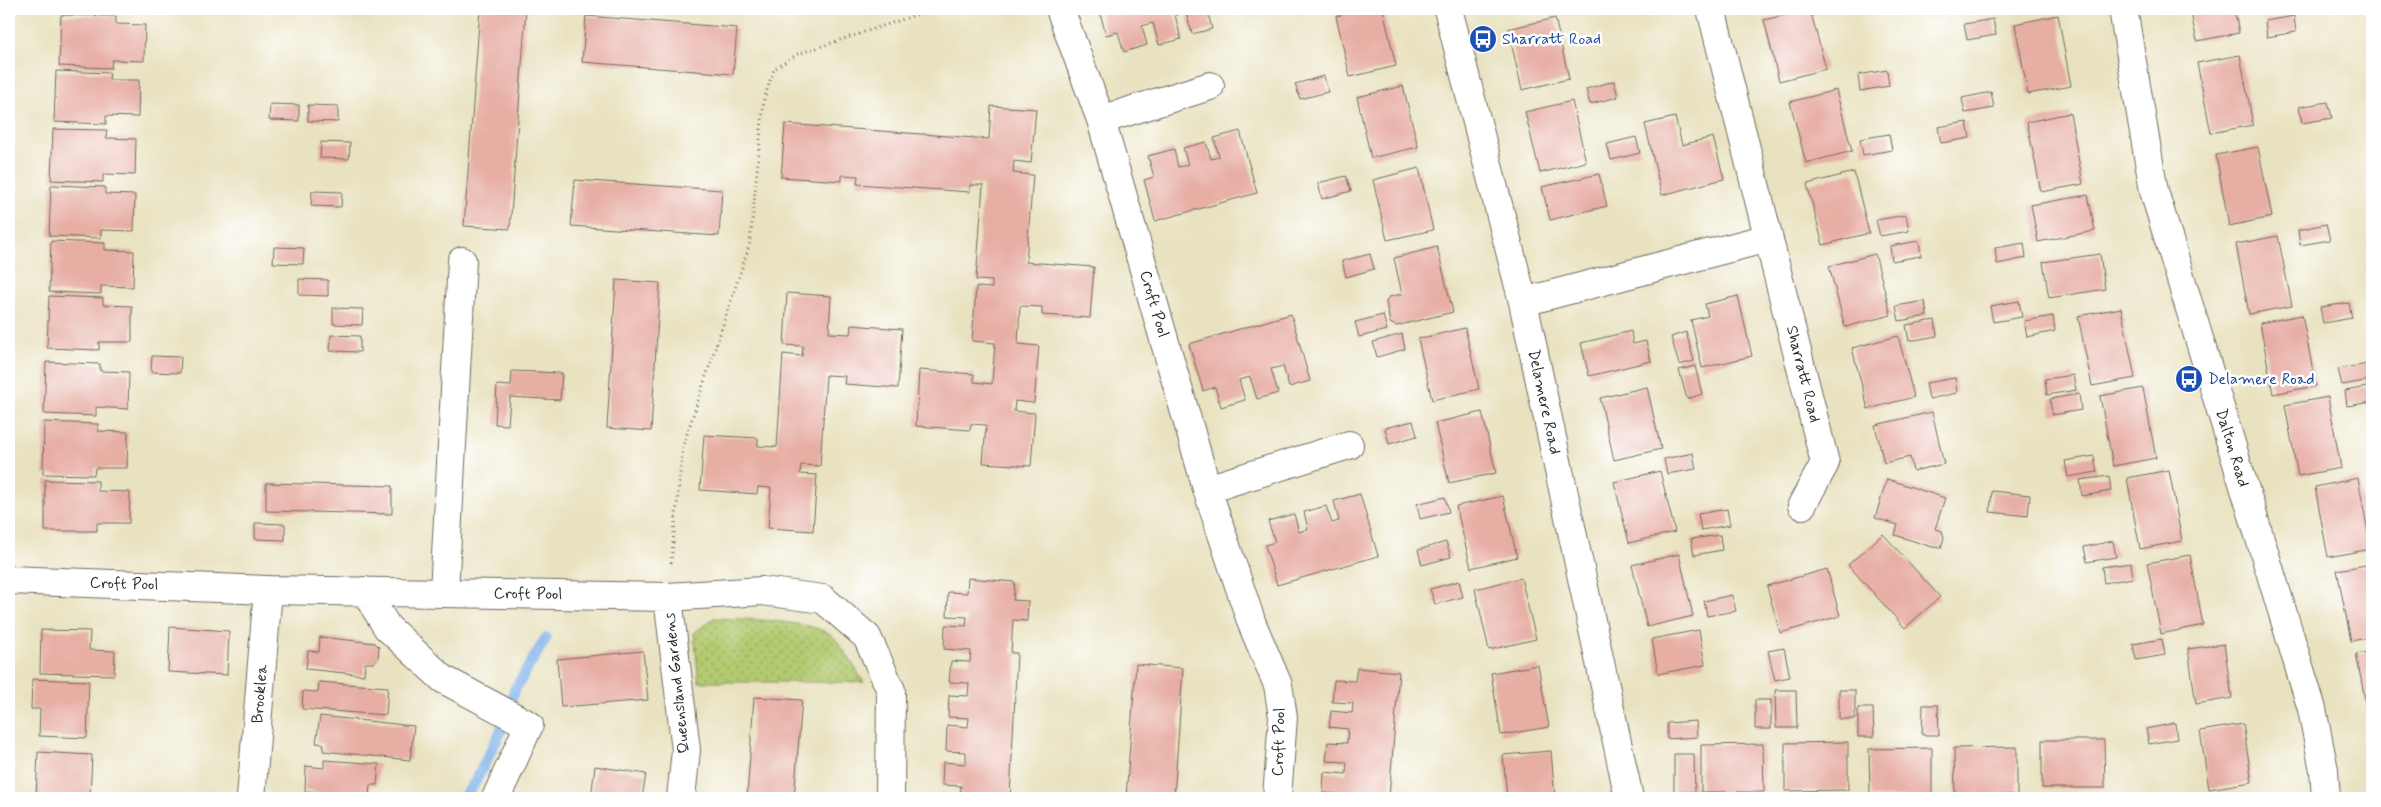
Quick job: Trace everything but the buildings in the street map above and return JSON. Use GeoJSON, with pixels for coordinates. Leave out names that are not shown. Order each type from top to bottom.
{"type":"FeatureCollection","features":[{"type":"Feature","properties":{"kind":"street","name":"Croft Pool"},"geometry":{"type":"LineString","coordinates":[[1060,9],[1101,120],[1207,489],[1252,624],[1278,685],[1283,717],[1277,798]]}},
{"type":"Feature","properties":{"kind":"street","name":"Delamere Road"},"geometry":{"type":"LineString","coordinates":[[1448,9],[1523,302],[1629,798]]}},
{"type":"Feature","properties":{"kind":"street","name":"Sharratt Road"},"geometry":{"type":"LineString","coordinates":[[1712,9],[1825,463],[1802,505]]}},
{"type":"Feature","properties":{"kind":"street","name":"Dalton Road"},"geometry":{"type":"LineString","coordinates":[[2123,9],[2154,191],[2312,709],[2324,770],[2326,798]]}},
{"type":"Feature","properties":{"kind":"street"},"geometry":{"type":"LineString","coordinates":[[1101,120],[1210,86]]}},
{"type":"Feature","properties":{"kind":"street"},"geometry":{"type":"LineString","coordinates":[[1523,302],[1768,238]]}},
{"type":"Feature","properties":{"kind":"street"},"geometry":{"type":"LineString","coordinates":[[444,592],[462,262]]}},
{"type":"Feature","properties":{"kind":"street"},"geometry":{"type":"LineString","coordinates":[[1207,489],[1349,446]]}},
{"type":"Feature","properties":{"kind":"street","name":"Croft Pool"},"geometry":{"type":"LineString","coordinates":[[9,580],[268,590],[668,597],[762,591],[823,599],[867,637],[891,690],[890,798]]}},
{"type":"Feature","properties":{"kind":"street","name":"Brooklea"},"geometry":{"type":"LineString","coordinates":[[251,798],[268,590]]}},
{"type":"Feature","properties":{"kind":"street"},"geometry":{"type":"LineString","coordinates":[[365,591],[387,627],[443,678],[529,725],[496,798]]}},
{"type":"Feature","properties":{"kind":"street","name":"Queensland Gardens"},"geometry":{"type":"LineString","coordinates":[[668,597],[686,750],[681,798]]}},
{"type":"Feature","properties":{"kind":"path"},"geometry":{"type":"LineString","coordinates":[[668,597],[683,446],[750,243],[764,99],[774,69],[798,54],[934,9]]}},
{"type":"Feature","properties":{"kind":"green space"},"geometry":{"type":"Polygon","coordinates":[[[714,618],[775,621],[821,630],[835,638],[864,682],[699,682],[694,633],[714,618]]]}},
{"type":"Feature","properties":{"kind":"waterway"},"geometry":{"type":"LineString","coordinates":[[463,798],[474,784],[500,733],[515,689],[546,638]]}},
{"type":"Feature","properties":{"kind":"place","name":"Sharratt Road"},"geometry":{"type":"Point","coordinates":[1483,39]}},
{"type":"Feature","properties":{"kind":"place","name":"Delamere Road"},"geometry":{"type":"Point","coordinates":[2189,379]}}]}
